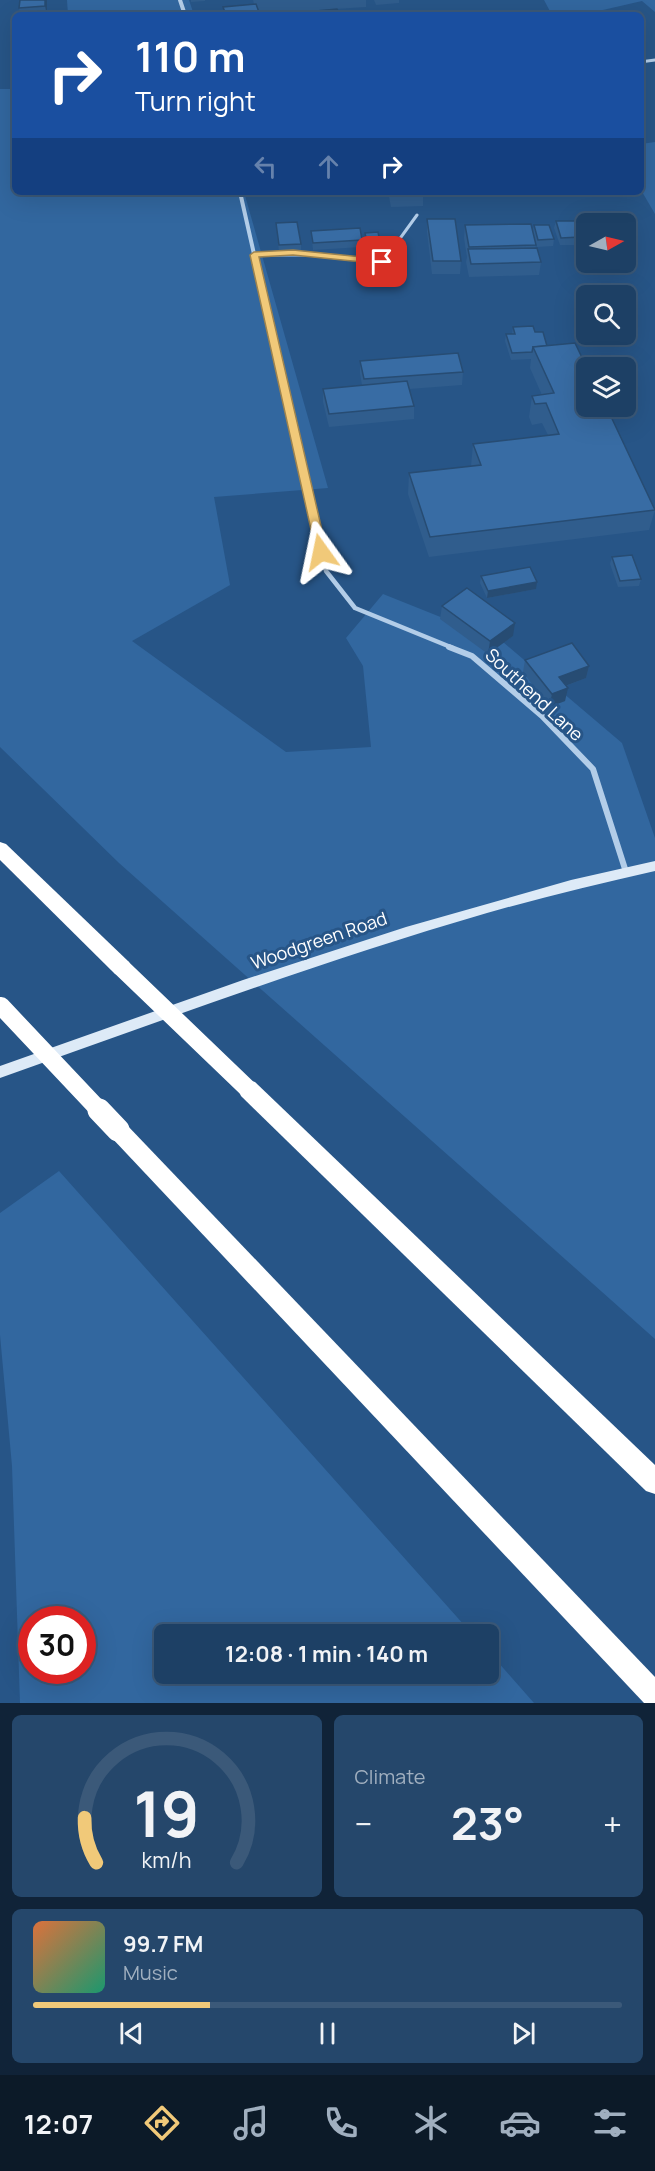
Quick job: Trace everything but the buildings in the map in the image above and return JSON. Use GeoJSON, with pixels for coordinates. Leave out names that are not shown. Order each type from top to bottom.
{"type":"FeatureCollection","features":[{"type":"Feature","properties":{"kind":"highway"},"geometry":{"type":"LineString","coordinates":[[0,849],[655,1482]]}},
{"type":"Feature","properties":{"kind":"highway"},"geometry":{"type":"LineString","coordinates":[[0,1006],[655,1696]]}},
{"type":"Feature","properties":{"kind":"street","name":"Southend Lane"},"geometry":{"type":"LineString","coordinates":[[241,195],[326,571],[355,608],[472,656],[542,716],[593,769],[626,872]]}},
{"type":"Feature","properties":{"kind":"street","name":"Woodgreen Road"},"geometry":{"type":"LineString","coordinates":[[0,1072],[372,941],[496,904],[655,866]]}},
{"type":"Feature","properties":{"kind":"lane"},"geometry":{"type":"LineString","coordinates":[[254,255],[293,253],[382,262],[417,215]]}},
{"type":"Feature","properties":{"kind":"shaded area"},"geometry":{"type":"Polygon","coordinates":[[[67,0],[189,0],[193,12],[68,12],[67,0]]]}},
{"type":"Feature","properties":{"kind":"shaded area"},"geometry":{"type":"Polygon","coordinates":[[[544,0],[655,0],[655,12],[642,1],[594,12],[550,12],[544,0]]]}},
{"type":"Feature","properties":{"kind":"shaded area"},"geometry":{"type":"Polygon","coordinates":[[[0,89],[12,89],[12,195],[245,195],[328,488],[214,497],[230,585],[132,641],[286,752],[371,747],[363,666],[346,638],[383,594],[503,642],[622,743],[655,838],[655,1339],[119,863],[0,747],[0,89]]]}},
{"type":"Feature","properties":{"kind":"shaded area"},"geometry":{"type":"Polygon","coordinates":[[[655,142],[655,214],[644,195],[644,144],[655,142]]]}},
{"type":"Feature","properties":{"kind":"shaded area"},"geometry":{"type":"Polygon","coordinates":[[[59,1171],[463,1624],[154,1624],[154,1684],[499,1684],[499,1663],[534,1703],[20,1703],[19,1684],[96,1684],[96,1606],[18,1606],[18,1644],[12,1466],[0,1335],[0,1213],[59,1171]]]}},
{"type":"Feature","properties":{"kind":"route"},"geometry":{"type":"LineString","coordinates":[[321,552],[254,255],[293,253],[339,255],[382,262]]}}]}
